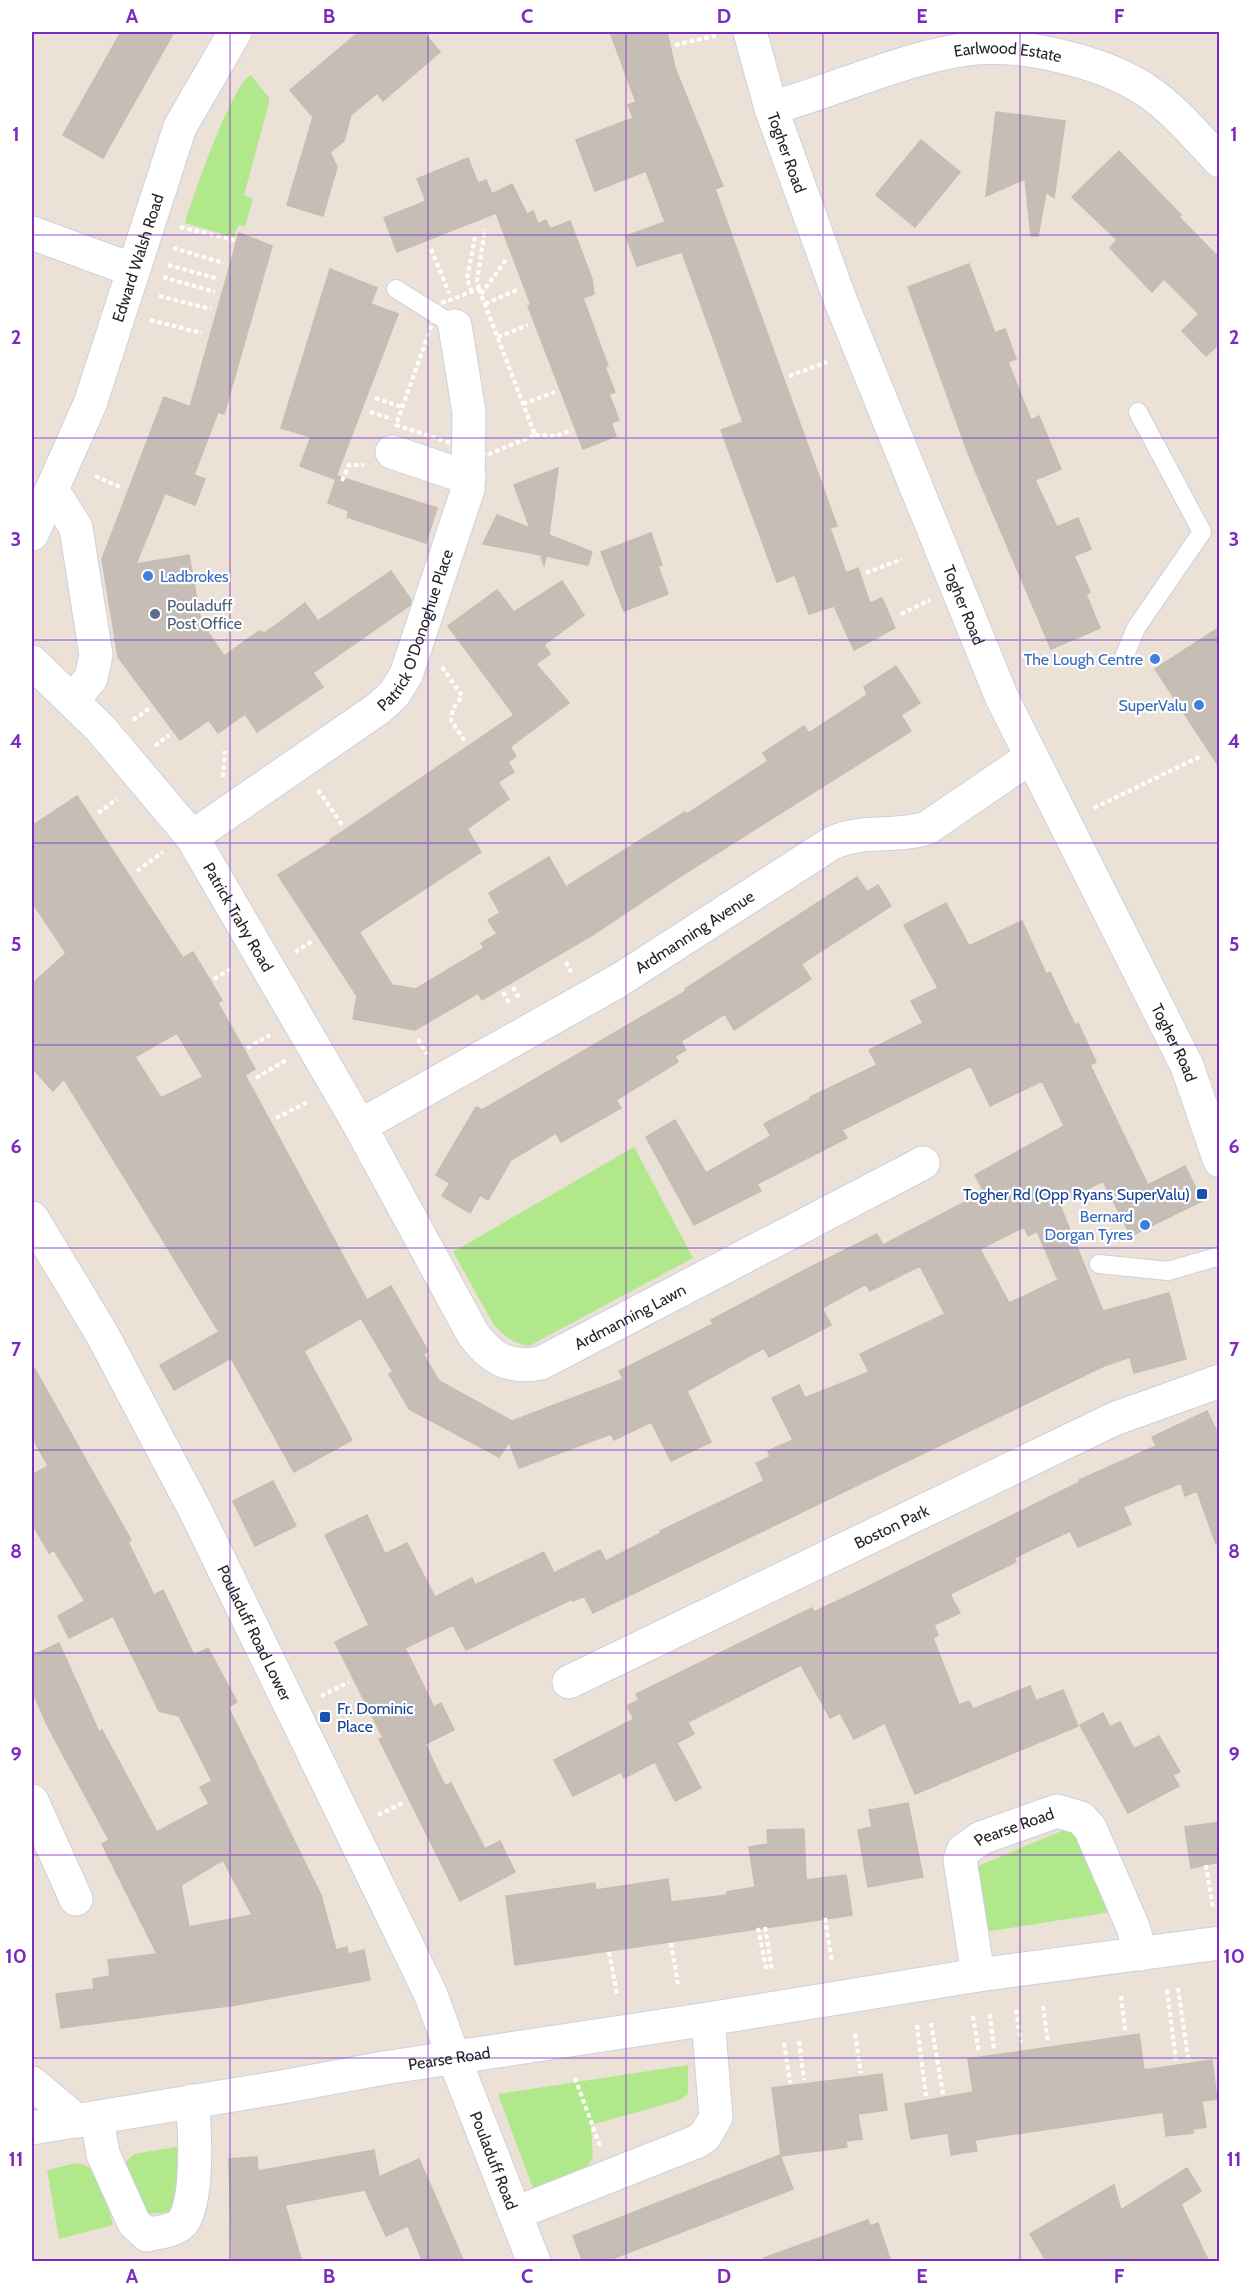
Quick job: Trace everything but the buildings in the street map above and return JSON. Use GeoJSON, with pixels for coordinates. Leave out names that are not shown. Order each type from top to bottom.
{"type":"FeatureCollection","features":[{"type":"Feature","properties":{"kind":"street","name":"Edward Walsh Road"},"geometry":{"type":"LineString","coordinates":[[32,534],[53,491],[147,273],[180,127],[235,32]]}},
{"type":"Feature","properties":{"kind":"street","name":"Togher Road"},"geometry":{"type":"LineString","coordinates":[[750,32],[771,108],[841,302],[1002,698],[1187,1066],[1220,1161]]}},
{"type":"Feature","properties":{"kind":"street","name":"Earlwood Estate"},"geometry":{"type":"LineString","coordinates":[[771,108],[925,58],[969,48],[1026,51],[1072,60],[1113,73],[1138,85],[1163,103],[1220,160]]}},
{"type":"Feature","properties":{"kind":"street"},"geometry":{"type":"LineString","coordinates":[[32,233],[147,273]]}},
{"type":"Feature","properties":{"kind":"street","name":"Patrick O'Donoghue Place"},"geometry":{"type":"LineString","coordinates":[[179,844],[379,708],[394,694],[406,675],[468,489],[469,412],[453,313]]}},
{"type":"Feature","properties":{"kind":"street"},"geometry":{"type":"LineString","coordinates":[[395,436],[469,478]]}},
{"type":"Feature","properties":{"kind":"street"},"geometry":{"type":"LineString","coordinates":[[53,491],[76,528],[96,656],[91,678],[73,700]]}},
{"type":"Feature","properties":{"kind":"street","name":"Patrick Trahy Road"},"geometry":{"type":"LineString","coordinates":[[32,662],[104,732],[179,844],[360,1126],[402,1204]]}},
{"type":"Feature","properties":{"kind":"street","name":"Ardmanning Avenue"},"geometry":{"type":"LineString","coordinates":[[360,1126],[618,981],[832,843],[852,835],[907,834],[927,828],[1031,757]]}},
{"type":"Feature","properties":{"kind":"street","name":"Ardmanning Lawn"},"geometry":{"type":"LineString","coordinates":[[402,1204],[482,1347],[494,1358],[513,1365],[527,1365],[541,1363],[923,1163]]}},
{"type":"Feature","properties":{"kind":"street","name":"Pouladuff Road Lower"},"geometry":{"type":"LineString","coordinates":[[32,1218],[102,1334],[195,1510],[431,1995],[454,2058]]}},
{"type":"Feature","properties":{"kind":"street","name":"Boston Park"},"geometry":{"type":"LineString","coordinates":[[569,1682],[1114,1419],[1220,1381]]}},
{"type":"Feature","properties":{"kind":"street"},"geometry":{"type":"LineString","coordinates":[[32,1801],[76,1899]]}},
{"type":"Feature","properties":{"kind":"street","name":"Pearse Road"},"geometry":{"type":"LineString","coordinates":[[978,1975],[960,1860],[963,1851],[981,1838],[1057,1810],[1081,1818],[1090,1828],[1133,1927],[1141,1954]]}},
{"type":"Feature","properties":{"kind":"street","name":"Pearse Road"},"geometry":{"type":"LineString","coordinates":[[32,2128],[978,1975],[1220,1943]]}},
{"type":"Feature","properties":{"kind":"street"},"geometry":{"type":"LineString","coordinates":[[516,2213],[696,2142],[705,2136],[716,2117],[708,2019]]}},
{"type":"Feature","properties":{"kind":"street","name":"Pouladuff Road"},"geometry":{"type":"LineString","coordinates":[[454,2058],[534,2262]]}},
{"type":"Feature","properties":{"kind":"street"},"geometry":{"type":"LineString","coordinates":[[32,2083],[87,2119],[134,2223],[147,2235],[178,2227],[186,2217],[196,2153],[192,2101]]}},
{"type":"Feature","properties":{"kind":"lane"},"geometry":{"type":"LineString","coordinates":[[396,290],[453,313]]}},
{"type":"Feature","properties":{"kind":"lane"},"geometry":{"type":"LineString","coordinates":[[1124,657],[1136,628],[1202,532],[1138,411]]}},
{"type":"Feature","properties":{"kind":"lane"},"geometry":{"type":"LineString","coordinates":[[1099,1264],[1168,1271],[1220,1256]]}},
{"type":"Feature","properties":{"kind":"path"},"geometry":{"type":"LineString","coordinates":[[675,45],[718,35]]}},
{"type":"Feature","properties":{"kind":"path"},"geometry":{"type":"LineString","coordinates":[[177,226],[234,240]]}},
{"type":"Feature","properties":{"kind":"path"},"geometry":{"type":"LineString","coordinates":[[485,229],[477,281],[480,292],[506,260]]}},
{"type":"Feature","properties":{"kind":"path"},"geometry":{"type":"LineString","coordinates":[[472,292],[467,279],[475,237]]}},
{"type":"Feature","properties":{"kind":"path"},"geometry":{"type":"LineString","coordinates":[[170,247],[224,263]]}},
{"type":"Feature","properties":{"kind":"path"},"geometry":{"type":"LineString","coordinates":[[431,249],[453,313]]}},
{"type":"Feature","properties":{"kind":"path"},"geometry":{"type":"LineString","coordinates":[[165,264],[219,279]]}},
{"type":"Feature","properties":{"kind":"path"},"geometry":{"type":"LineString","coordinates":[[147,273],[214,292]]}},
{"type":"Feature","properties":{"kind":"path"},"geometry":{"type":"LineString","coordinates":[[485,304],[517,290]]}},
{"type":"Feature","properties":{"kind":"path"},"geometry":{"type":"LineString","coordinates":[[156,295],[211,309]]}},
{"type":"Feature","properties":{"kind":"path"},"geometry":{"type":"LineString","coordinates":[[149,320],[202,333]]}},
{"type":"Feature","properties":{"kind":"path"},"geometry":{"type":"LineString","coordinates":[[497,337],[528,325]]}},
{"type":"Feature","properties":{"kind":"path"},"geometry":{"type":"LineString","coordinates":[[789,376],[827,363]]}},
{"type":"Feature","properties":{"kind":"path"},"geometry":{"type":"LineString","coordinates":[[523,404],[555,392]]}},
{"type":"Feature","properties":{"kind":"path"},"geometry":{"type":"LineString","coordinates":[[375,398],[402,407]]}},
{"type":"Feature","properties":{"kind":"path"},"geometry":{"type":"LineString","coordinates":[[369,412],[395,436]]}},
{"type":"Feature","properties":{"kind":"path"},"geometry":{"type":"LineString","coordinates":[[535,435],[556,436],[572,430]]}},
{"type":"Feature","properties":{"kind":"path"},"geometry":{"type":"LineString","coordinates":[[95,476],[120,487]]}},
{"type":"Feature","properties":{"kind":"path"},"geometry":{"type":"LineString","coordinates":[[866,573],[902,559]]}},
{"type":"Feature","properties":{"kind":"path"},"geometry":{"type":"LineString","coordinates":[[901,614],[931,599]]}},
{"type":"Feature","properties":{"kind":"path"},"geometry":{"type":"LineString","coordinates":[[406,675],[436,658],[462,696],[453,709],[451,720],[466,743]]}},
{"type":"Feature","properties":{"kind":"path"},"geometry":{"type":"LineString","coordinates":[[125,726],[150,708]]}},
{"type":"Feature","properties":{"kind":"path"},"geometry":{"type":"LineString","coordinates":[[1090,810],[1201,756]]}},
{"type":"Feature","properties":{"kind":"path"},"geometry":{"type":"LineString","coordinates":[[314,784],[343,826]]}},
{"type":"Feature","properties":{"kind":"path"},"geometry":{"type":"LineString","coordinates":[[99,813],[123,796]]}},
{"type":"Feature","properties":{"kind":"path"},"geometry":{"type":"LineString","coordinates":[[137,871],[179,844]]}},
{"type":"Feature","properties":{"kind":"path"},"geometry":{"type":"LineString","coordinates":[[288,957],[314,940]]}},
{"type":"Feature","properties":{"kind":"path"},"geometry":{"type":"LineString","coordinates":[[246,1048],[276,1032]]}},
{"type":"Feature","properties":{"kind":"path"},"geometry":{"type":"LineString","coordinates":[[255,1078],[291,1057]]}},
{"type":"Feature","properties":{"kind":"path"},"geometry":{"type":"LineString","coordinates":[[276,1118],[313,1099]]}},
{"type":"Feature","properties":{"kind":"path"},"geometry":{"type":"LineString","coordinates":[[316,1698],[349,1682]]}},
{"type":"Feature","properties":{"kind":"path"},"geometry":{"type":"LineString","coordinates":[[373,1817],[405,1802]]}},
{"type":"Feature","properties":{"kind":"path"},"geometry":{"type":"LineString","coordinates":[[1206,1865],[1213,1908]]}},
{"type":"Feature","properties":{"kind":"path"},"geometry":{"type":"LineString","coordinates":[[825,1918],[832,1963]]}},
{"type":"Feature","properties":{"kind":"path"},"geometry":{"type":"LineString","coordinates":[[765,1927],[772,1971]]}},
{"type":"Feature","properties":{"kind":"path"},"geometry":{"type":"LineString","coordinates":[[758,1928],[767,1972]]}},
{"type":"Feature","properties":{"kind":"path"},"geometry":{"type":"LineString","coordinates":[[671,1943],[678,1985]]}},
{"type":"Feature","properties":{"kind":"path"},"geometry":{"type":"LineString","coordinates":[[609,1952],[617,1994]]}},
{"type":"Feature","properties":{"kind":"path"},"geometry":{"type":"LineString","coordinates":[[1178,1988],[1188,2058]]}},
{"type":"Feature","properties":{"kind":"path"},"geometry":{"type":"LineString","coordinates":[[1167,1990],[1176,2060]]}},
{"type":"Feature","properties":{"kind":"path"},"geometry":{"type":"LineString","coordinates":[[1121,1996],[1125,2030]]}},
{"type":"Feature","properties":{"kind":"path"},"geometry":{"type":"LineString","coordinates":[[1043,2006],[1048,2042]]}},
{"type":"Feature","properties":{"kind":"path"},"geometry":{"type":"LineString","coordinates":[[1016,2010],[1021,2043]]}},
{"type":"Feature","properties":{"kind":"path"},"geometry":{"type":"LineString","coordinates":[[990,2014],[994,2051]]}},
{"type":"Feature","properties":{"kind":"path"},"geometry":{"type":"LineString","coordinates":[[973,2016],[979,2053]]}},
{"type":"Feature","properties":{"kind":"path"},"geometry":{"type":"LineString","coordinates":[[931,2023],[943,2094]]}},
{"type":"Feature","properties":{"kind":"path"},"geometry":{"type":"LineString","coordinates":[[917,2025],[926,2096]]}},
{"type":"Feature","properties":{"kind":"path"},"geometry":{"type":"LineString","coordinates":[[855,2034],[861,2073]]}},
{"type":"Feature","properties":{"kind":"path"},"geometry":{"type":"LineString","coordinates":[[799,2041],[804,2080]]}},
{"type":"Feature","properties":{"kind":"path"},"geometry":{"type":"LineString","coordinates":[[784,2043],[790,2083]]}},
{"type":"Feature","properties":{"kind":"path"},"geometry":{"type":"LineString","coordinates":[[575,2078],[610,2175]]}},
{"type":"Feature","properties":{"kind":"green space"},"geometry":{"type":"Polygon","coordinates":[[[251,75],[269,98],[269,103],[244,195],[253,199],[245,226],[238,225],[234,237],[185,223],[224,119],[243,83],[251,75]]]}},
{"type":"Feature","properties":{"kind":"green space"},"geometry":{"type":"Polygon","coordinates":[[[634,1147],[693,1258],[529,1346],[510,1339],[494,1325],[453,1252],[634,1147]]]}},
{"type":"Feature","properties":{"kind":"green space"},"geometry":{"type":"Polygon","coordinates":[[[1064,1830],[1071,1831],[1077,1837],[1112,1912],[985,1932],[975,1875],[978,1866],[1064,1830]]]}},
{"type":"Feature","properties":{"kind":"green space"},"geometry":{"type":"Polygon","coordinates":[[[688,2065],[688,2094],[680,2100],[591,2125],[593,2157],[585,2171],[534,2191],[498,2094],[688,2065]]]}},
{"type":"Feature","properties":{"kind":"green space"},"geometry":{"type":"Polygon","coordinates":[[[176,2147],[181,2152],[177,2207],[169,2212],[145,2214],[124,2164],[134,2154],[176,2147]]]}},
{"type":"Feature","properties":{"kind":"green space"},"geometry":{"type":"Polygon","coordinates":[[[77,2163],[87,2166],[100,2179],[107,2197],[113,2225],[59,2239],[47,2170],[77,2163]]]}},
{"type":"Feature","properties":{"kind":"place","name":"Ladbrokes"},"geometry":{"type":"Point","coordinates":[148,576]}},
{"type":"Feature","properties":{"kind":"place","name":"Pouladuff Post Office"},"geometry":{"type":"Point","coordinates":[155,614]}},
{"type":"Feature","properties":{"kind":"place","name":"The Lough Centre"},"geometry":{"type":"Point","coordinates":[1155,659]}},
{"type":"Feature","properties":{"kind":"place","name":"SuperValu"},"geometry":{"type":"Point","coordinates":[1199,705]}},
{"type":"Feature","properties":{"kind":"place","name":"Togher Rd (Opp Ryans SuperValu)"},"geometry":{"type":"Point","coordinates":[1202,1194]}},
{"type":"Feature","properties":{"kind":"place","name":"Bernard Dorgan Tyres"},"geometry":{"type":"Point","coordinates":[1145,1225]}},
{"type":"Feature","properties":{"kind":"place","name":"Fr. Dominic Place"},"geometry":{"type":"Point","coordinates":[325,1717]}}]}
